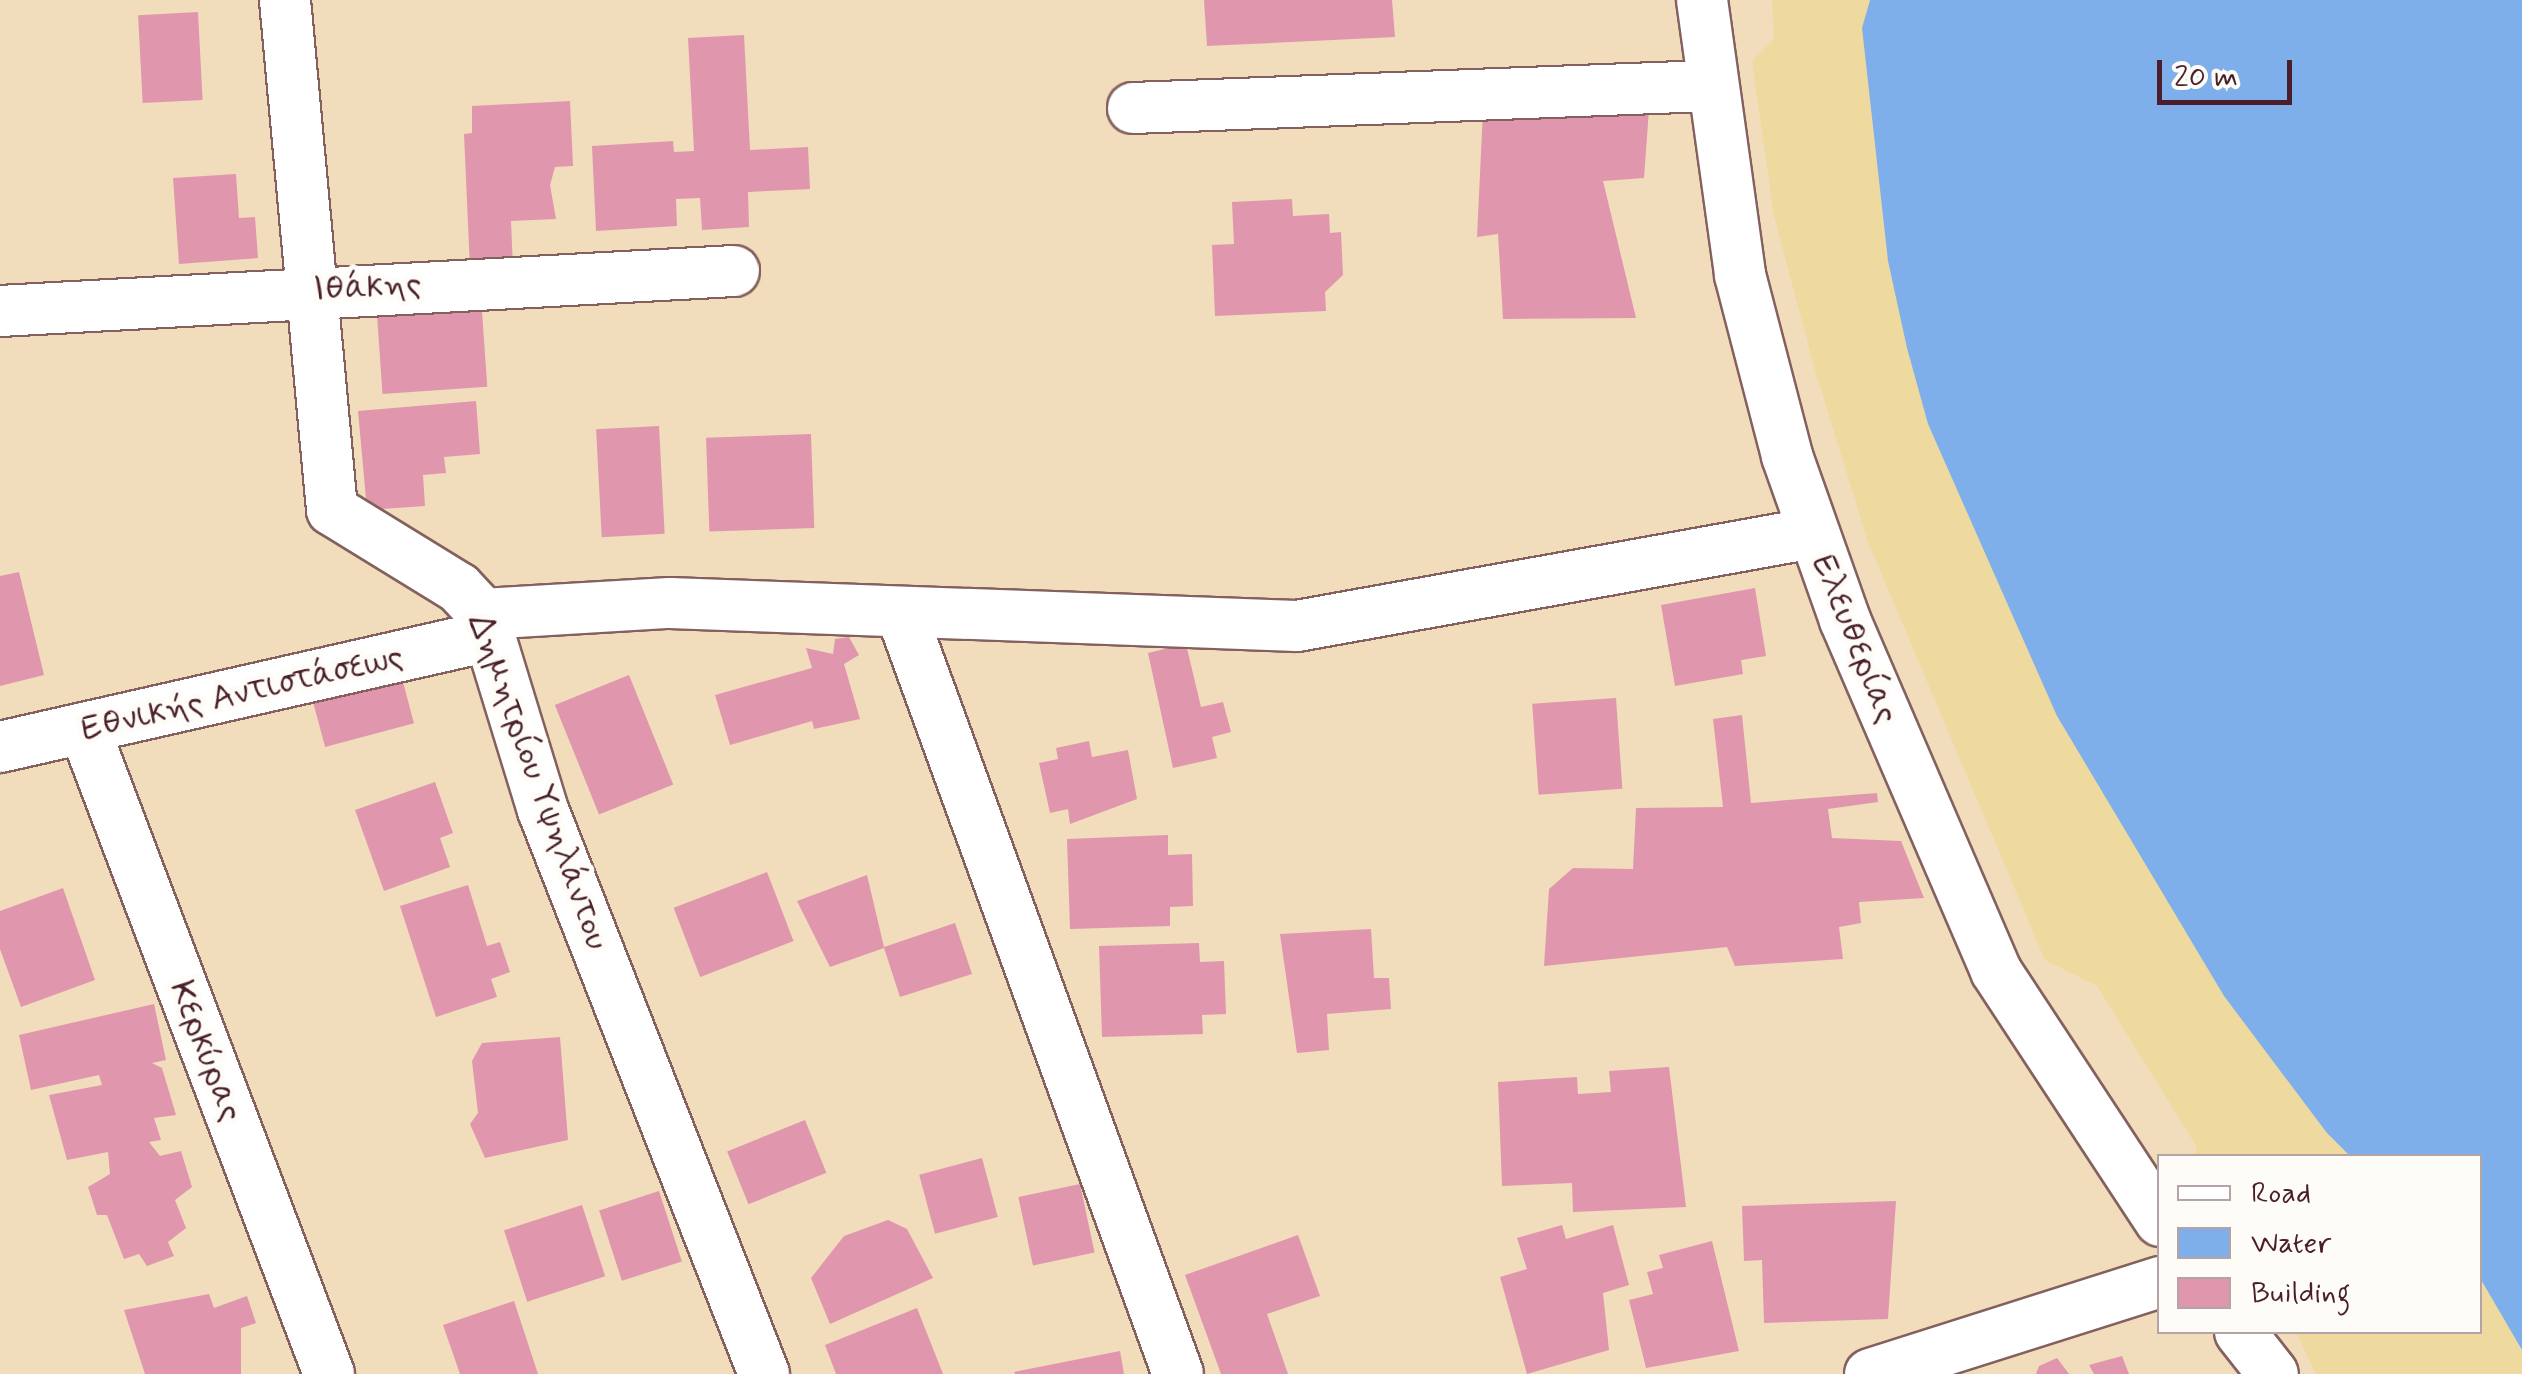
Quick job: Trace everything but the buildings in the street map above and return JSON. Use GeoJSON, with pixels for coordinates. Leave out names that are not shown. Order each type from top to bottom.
{"type":"FeatureCollection","features":[{"type":"Feature","properties":{"kind":"street","name":"Δημητρίου Υψηλάντου"},"geometry":{"type":"LineString","coordinates":[[285,0],[332,510],[460,588],[483,626],[764,1374]]}},
{"type":"Feature","properties":{"kind":"street","name":"Ελευθερίας"},"geometry":{"type":"LineString","coordinates":[[1702,0],[1707,86],[1740,275],[1812,533],[1996,971],[2157,1216]]}},
{"type":"Feature","properties":{"kind":"street"},"geometry":{"type":"LineString","coordinates":[[1132,108],[1707,86]]}},
{"type":"Feature","properties":{"kind":"street","name":"Ιθάκης"},"geometry":{"type":"LineString","coordinates":[[0,311],[311,290],[734,271]]}},
{"type":"Feature","properties":{"kind":"street","name":"Εθνικής Αντιστάσεως"},"geometry":{"type":"LineString","coordinates":[[0,747],[483,626],[670,602],[903,618],[1297,626],[1812,533]]}},
{"type":"Feature","properties":{"kind":"street"},"geometry":{"type":"LineString","coordinates":[[903,618],[1178,1374]]}},
{"type":"Feature","properties":{"kind":"street","name":"Κερκύρας"},"geometry":{"type":"LineString","coordinates":[[84,728],[329,1374]]}},
{"type":"Feature","properties":{"kind":"street"},"geometry":{"type":"LineString","coordinates":[[1870,1374],[2157,1283]]}},
{"type":"Feature","properties":{"kind":"street"},"geometry":{"type":"LineString","coordinates":[[2242,1334],[2273,1374]]}},
{"type":"Feature","properties":{"kind":"sand"},"geometry":{"type":"Polygon","coordinates":[[[1772,0],[1870,0],[1862,28],[1888,261],[1928,424],[2058,716],[2224,996],[2348,1154],[2194,1154],[2197,1147],[2097,986],[2045,960],[1868,542],[1815,370],[1774,216],[1752,61],[1774,39],[1772,0]]]}},
{"type":"Feature","properties":{"kind":"sand"},"geometry":{"type":"Polygon","coordinates":[[[2482,1281],[2522,1350],[2522,1374],[2316,1374],[2297,1334],[2482,1334],[2482,1281]]]}},
{"type":"Feature","properties":{"kind":"water"},"geometry":{"type":"Polygon","coordinates":[[[1870,0],[2522,0],[2522,1350],[2482,1281],[2482,1154],[2348,1154],[2327,1133],[2224,996],[2057,716],[1928,424],[1888,261],[1862,28],[1870,0]]]}}]}
